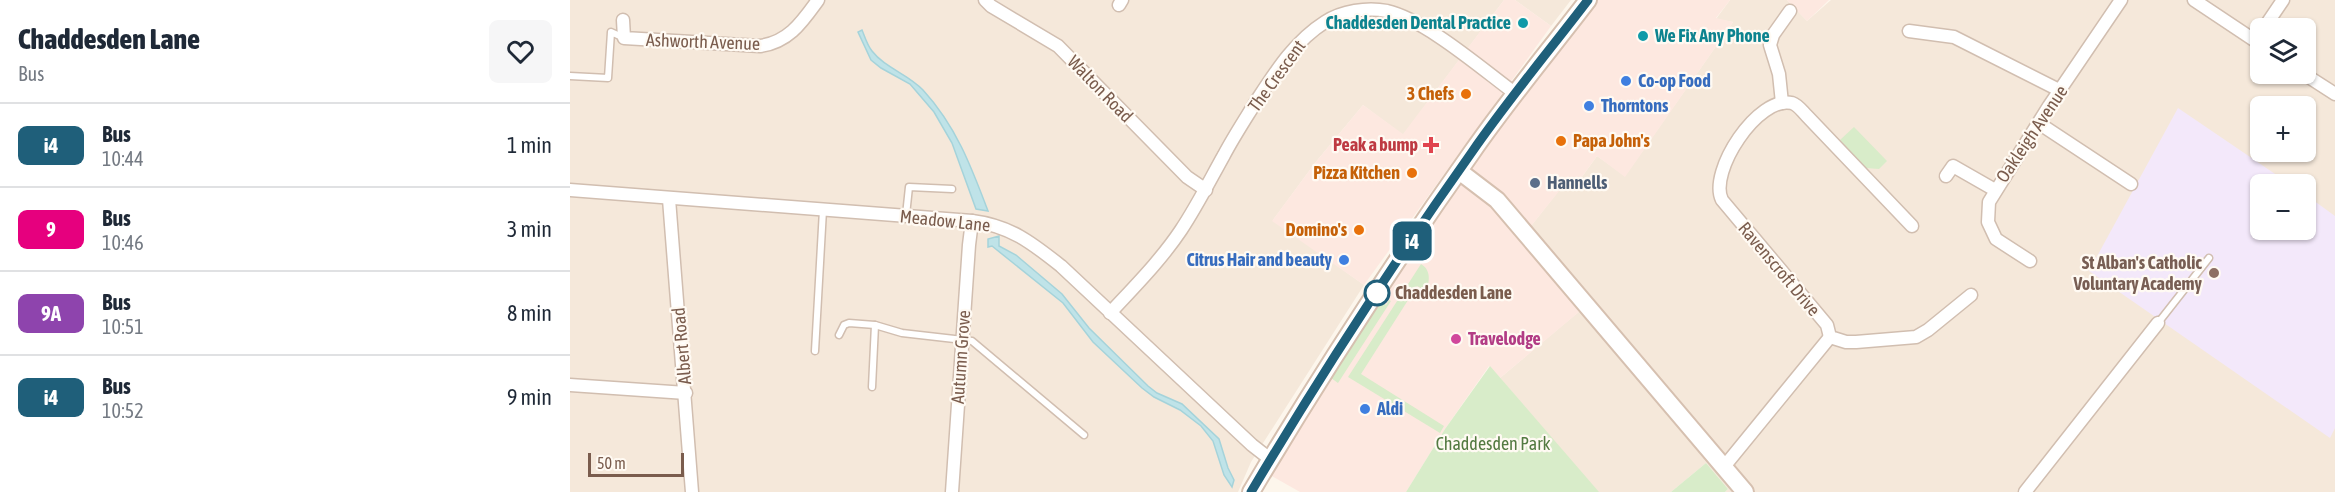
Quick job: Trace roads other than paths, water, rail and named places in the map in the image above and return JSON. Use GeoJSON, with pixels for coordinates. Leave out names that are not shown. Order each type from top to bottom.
{"type":"FeatureCollection","features":[{"type":"Feature","properties":{"kind":"street","name":"Ashworth Avenue"},"geometry":{"type":"LineString","coordinates":[[623,20],[624,38],[755,46],[771,44],[790,34],[818,0]]}},
{"type":"Feature","properties":{"kind":"street","name":"Walton Road"},"geometry":{"type":"LineString","coordinates":[[985,0],[991,6],[1058,46],[1187,177],[1206,190]]}},
{"type":"Feature","properties":{"kind":"street"},"geometry":{"type":"LineString","coordinates":[[1251,492],[1324,372],[1459,171],[1588,0]]}},
{"type":"Feature","properties":{"kind":"street","name":"Oakleigh Avenue"},"geometry":{"type":"LineString","coordinates":[[2030,261],[2001,244],[1993,235],[1987,215],[1989,202],[2121,0]]}},
{"type":"Feature","properties":{"kind":"street"},"geometry":{"type":"LineString","coordinates":[[2194,0],[2250,34]]}},
{"type":"Feature","properties":{"kind":"street"},"geometry":{"type":"LineString","coordinates":[[2271,18],[2283,0]]}},
{"type":"Feature","properties":{"kind":"street","name":"The Crescent"},"geometry":{"type":"LineString","coordinates":[[1110,313],[1174,240],[1206,190],[1225,153],[1290,52],[1319,26],[1344,13],[1377,10],[1409,18],[1516,94]]}},
{"type":"Feature","properties":{"kind":"street"},"geometry":{"type":"LineString","coordinates":[[1790,11],[1773,35],[1770,45],[1779,74],[1782,103],[1796,105],[1912,226]]}},
{"type":"Feature","properties":{"kind":"street"},"geometry":{"type":"LineString","coordinates":[[1909,31],[1954,37],[2061,90]]}},
{"type":"Feature","properties":{"kind":"street"},"geometry":{"type":"LineString","coordinates":[[2316,82],[2335,94]]}},
{"type":"Feature","properties":{"kind":"street","name":"Ravenscroft Drive"},"geometry":{"type":"LineString","coordinates":[[1782,103],[1766,109],[1744,132],[1723,168],[1719,192],[1727,207],[1827,325],[1830,337]]}},
{"type":"Feature","properties":{"kind":"street"},"geometry":{"type":"LineString","coordinates":[[2040,124],[2131,184]]}},
{"type":"Feature","properties":{"kind":"street"},"geometry":{"type":"LineString","coordinates":[[1946,176],[1953,166],[1995,190]]}},
{"type":"Feature","properties":{"kind":"street"},"geometry":{"type":"LineString","coordinates":[[1459,171],[1497,200],[1745,492]]}},
{"type":"Feature","properties":{"kind":"street","name":"Meadow Lane"},"geometry":{"type":"LineString","coordinates":[[570,190],[992,224],[1021,236],[1061,266],[1252,445],[1270,459]]}},
{"type":"Feature","properties":{"kind":"street","name":"Albert Road"},"geometry":{"type":"LineString","coordinates":[[669,199],[692,492]]}},
{"type":"Feature","properties":{"kind":"street","name":"Autumn Grove"},"geometry":{"type":"LineString","coordinates":[[952,492],[972,221]]}},
{"type":"Feature","properties":{"kind":"street"},"geometry":{"type":"LineString","coordinates":[[1723,468],[1830,337],[1856,342],[1916,337],[1971,295]]}},
{"type":"Feature","properties":{"kind":"street"},"geometry":{"type":"LineString","coordinates":[[2025,492],[2158,323]]}},
{"type":"Feature","properties":{"kind":"street"},"geometry":{"type":"LineString","coordinates":[[570,385],[686,393]]}},
{"type":"Feature","properties":{"kind":"lane"},"geometry":{"type":"LineString","coordinates":[[570,76],[608,78],[611,32],[624,38]]}},
{"type":"Feature","properties":{"kind":"lane"},"geometry":{"type":"LineString","coordinates":[[906,216],[909,187],[952,189]]}},
{"type":"Feature","properties":{"kind":"lane"},"geometry":{"type":"LineString","coordinates":[[815,351],[823,210]]}},
{"type":"Feature","properties":{"kind":"lane"},"geometry":{"type":"LineString","coordinates":[[2158,323],[2209,258]]}},
{"type":"Feature","properties":{"kind":"lane"},"geometry":{"type":"LineString","coordinates":[[840,335],[841,330],[849,323],[875,325],[902,333],[972,341],[1084,435]]}},
{"type":"Feature","properties":{"kind":"lane"},"geometry":{"type":"LineString","coordinates":[[872,387],[875,325]]}},
{"type":"Feature","properties":{"kind":"water"},"geometry":{"type":"Polygon","coordinates":[[[862,30],[877,57],[917,84],[945,118],[969,162],[988,211],[976,209],[952,143],[934,112],[910,84],[871,60],[858,32],[862,30]]]}},
{"type":"Feature","properties":{"kind":"water"},"geometry":{"type":"Polygon","coordinates":[[[999,236],[999,246],[1016,255],[1062,294],[1089,328],[1148,386],[1157,393],[1182,404],[1219,439],[1234,480],[1232,487],[1224,475],[1213,441],[1201,426],[1180,410],[1142,388],[1093,342],[1063,303],[992,246],[988,247],[988,239],[999,236]]]}},
{"type":"Feature","properties":{"kind":"place","name":"Chaddesden Dental Practice"},"geometry":{"type":"Point","coordinates":[1523,23]}},
{"type":"Feature","properties":{"kind":"place","name":"We Fix Any Phone"},"geometry":{"type":"Point","coordinates":[1643,36]}},
{"type":"Feature","properties":{"kind":"place","name":"Co-op Food"},"geometry":{"type":"Point","coordinates":[1626,81]}},
{"type":"Feature","properties":{"kind":"place","name":"3 Chefs"},"geometry":{"type":"Point","coordinates":[1466,94]}},
{"type":"Feature","properties":{"kind":"place","name":"Thorntons"},"geometry":{"type":"Point","coordinates":[1589,106]}},
{"type":"Feature","properties":{"kind":"place","name":"Papa John's"},"geometry":{"type":"Point","coordinates":[1561,141]}},
{"type":"Feature","properties":{"kind":"place","name":"Peak a bump"},"geometry":{"type":"Point","coordinates":[1431,145]}},
{"type":"Feature","properties":{"kind":"place","name":"Pizza Kitchen"},"geometry":{"type":"Point","coordinates":[1412,173]}},
{"type":"Feature","properties":{"kind":"place","name":"Hannells"},"geometry":{"type":"Point","coordinates":[1535,183]}},
{"type":"Feature","properties":{"kind":"place","name":"Domino's"},"geometry":{"type":"Point","coordinates":[1359,230]}},
{"type":"Feature","properties":{"kind":"place","name":"Citrus Hair and beauty"},"geometry":{"type":"Point","coordinates":[1344,260]}},
{"type":"Feature","properties":{"kind":"place","name":"St Alban's Catholic Voluntary Academy"},"geometry":{"type":"Point","coordinates":[2214,273]}},
{"type":"Feature","properties":{"kind":"place","name":"Chaddesden Lane"},"geometry":{"type":"Point","coordinates":[1377,293]}},
{"type":"Feature","properties":{"kind":"place","name":"Travelodge"},"geometry":{"type":"Point","coordinates":[1456,339]}},
{"type":"Feature","properties":{"kind":"place","name":"Aldi"},"geometry":{"type":"Point","coordinates":[1365,409]}},
{"type":"Feature","properties":{"kind":"park label","name":"Chaddesden Park"},"geometry":{"type":"Point","coordinates":[1493,444]}}]}
